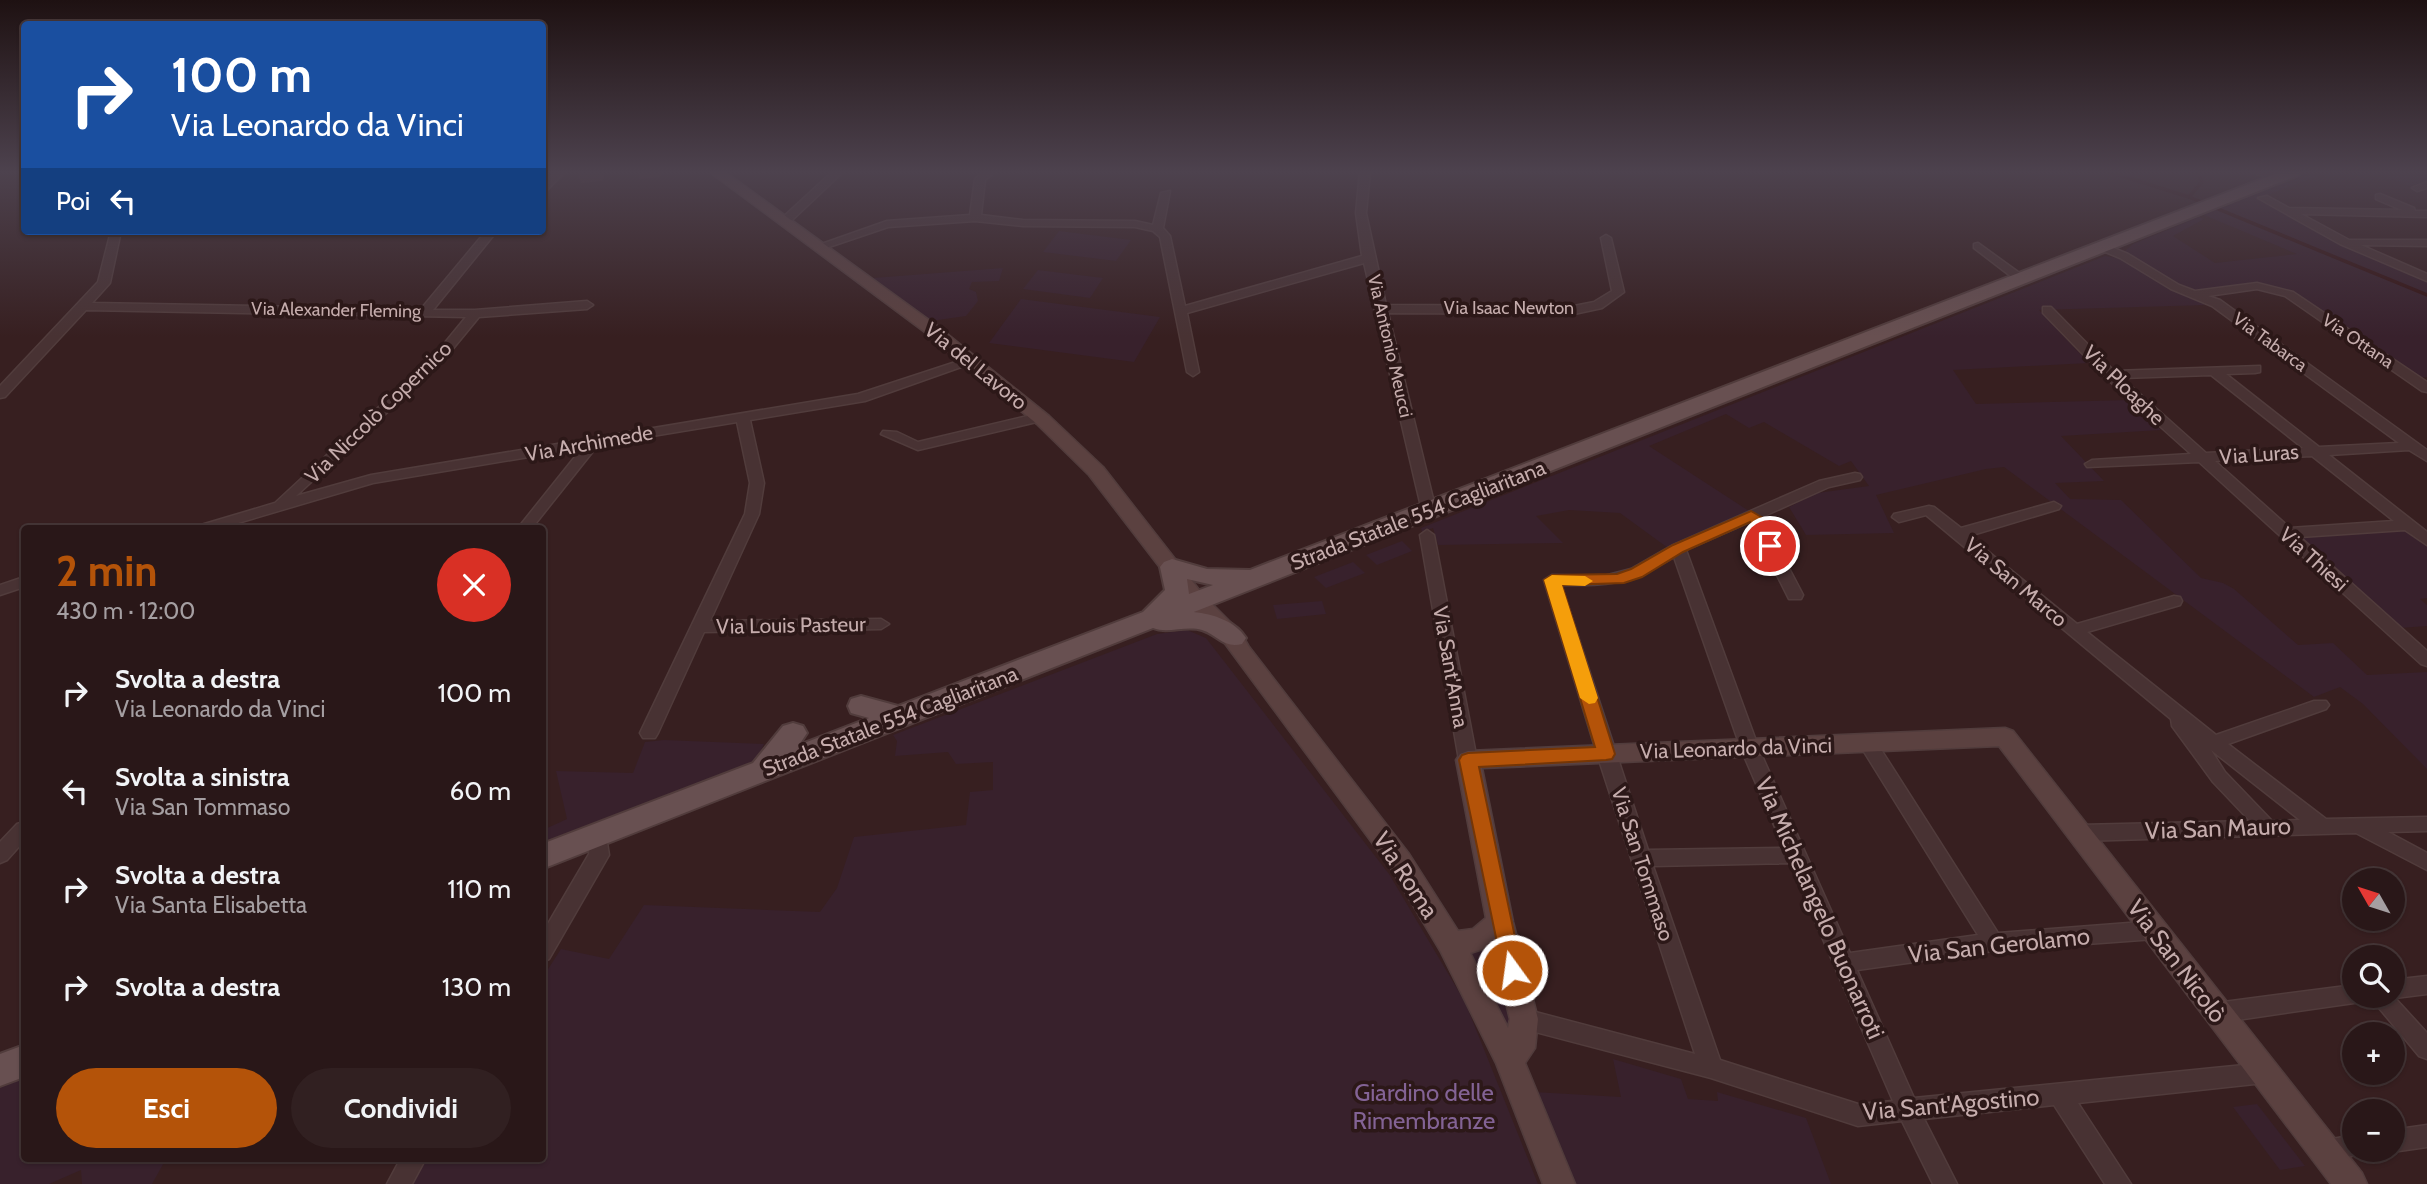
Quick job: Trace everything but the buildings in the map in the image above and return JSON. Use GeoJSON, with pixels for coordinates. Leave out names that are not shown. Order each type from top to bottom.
{"type":"FeatureCollection","features":[{"type":"Feature","properties":{"kind":"main road","name":"Via del Lavoro"},"geometry":{"type":"LineString","coordinates":[[793,227],[972,361],[1040,417],[1096,471],[1196,600]]}},
{"type":"Feature","properties":{"kind":"main road","name":"Strada Statale 554 Cagliaritana"},"geometry":{"type":"LineString","coordinates":[[546,855],[1196,600],[1266,574],[1428,523],[2152,227]]}},
{"type":"Feature","properties":{"kind":"main road"},"geometry":{"type":"LineString","coordinates":[[1117,632],[1162,608],[1178,592],[1172,567],[1206,577],[1266,574]]}},
{"type":"Feature","properties":{"kind":"main road"},"geometry":{"type":"LineString","coordinates":[[1233,638],[1226,611],[1258,589],[1266,574]]}},
{"type":"Feature","properties":{"kind":"main road","name":"Via Roma"},"geometry":{"type":"LineString","coordinates":[[1196,600],[1233,638],[1240,651],[1400,861],[1515,1054],[1559,1184]]}},
{"type":"Feature","properties":{"kind":"main road"},"geometry":{"type":"LineString","coordinates":[[1117,632],[1193,620],[1212,624],[1233,638]]}},
{"type":"Feature","properties":{"kind":"main road"},"geometry":{"type":"LineString","coordinates":[[861,706],[901,716]]}},
{"type":"Feature","properties":{"kind":"main road"},"geometry":{"type":"LineString","coordinates":[[761,771],[793,733]]}},
{"type":"Feature","properties":{"kind":"main road","name":"Via Leonardo da Vinci"},"geometry":{"type":"LineString","coordinates":[[1468,760],[2005,737]]}},
{"type":"Feature","properties":{"kind":"main road","name":"Via San Nicolò"},"geometry":{"type":"LineString","coordinates":[[2005,737],[2351,1184]]}},
{"type":"Feature","properties":{"kind":"main road","name":"Via Sant'Anna"},"geometry":{"type":"LineString","coordinates":[[1468,760],[1500,922],[1524,1018],[1515,1054]]}},
{"type":"Feature","properties":{"kind":"main road"},"geometry":{"type":"LineString","coordinates":[[1451,944],[1480,940],[1500,922]]}},
{"type":"Feature","properties":{"kind":"main road"},"geometry":{"type":"LineString","coordinates":[[0,1070],[21,1062]]}},
{"type":"Feature","properties":{"kind":"street"},"geometry":{"type":"LineString","coordinates":[[819,247],[877,227]]}},
{"type":"Feature","properties":{"kind":"street"},"geometry":{"type":"LineString","coordinates":[[1149,227],[1157,229],[1165,236],[1193,372]]}},
{"type":"Feature","properties":{"kind":"street","name":"Via Antonio Meucci"},"geometry":{"type":"LineString","coordinates":[[1363,227],[1428,523]]}},
{"type":"Feature","properties":{"kind":"street"},"geometry":{"type":"LineString","coordinates":[[2316,227],[2425,277]]}},
{"type":"Feature","properties":{"kind":"street"},"geometry":{"type":"LineString","coordinates":[[0,394],[104,283],[115,235]]}},
{"type":"Feature","properties":{"kind":"street"},"geometry":{"type":"LineString","coordinates":[[425,312],[489,235]]}},
{"type":"Feature","properties":{"kind":"street","name":"Via Isaac Newton"},"geometry":{"type":"LineString","coordinates":[[1383,309],[1574,310],[1598,305],[1618,292],[1606,238]]}},
{"type":"Feature","properties":{"kind":"street"},"geometry":{"type":"LineString","coordinates":[[2344,242],[2427,243]]}},
{"type":"Feature","properties":{"kind":"street"},"geometry":{"type":"LineString","coordinates":[[1978,246],[2021,279]]}},
{"type":"Feature","properties":{"kind":"street","name":"Via Tabarca"},"geometry":{"type":"LineString","coordinates":[[2102,247],[2216,303],[2427,457]]}},
{"type":"Feature","properties":{"kind":"street"},"geometry":{"type":"LineString","coordinates":[[1181,308],[1368,255]]}},
{"type":"Feature","properties":{"kind":"street","name":"Via Ottana"},"geometry":{"type":"LineString","coordinates":[[2194,294],[2257,286],[2289,294],[2427,388]]}},
{"type":"Feature","properties":{"kind":"street","name":"Via Alexander Fleming"},"geometry":{"type":"LineString","coordinates":[[85,306],[475,314],[587,305]]}},
{"type":"Feature","properties":{"kind":"street","name":"Via Ploaghe"},"geometry":{"type":"LineString","coordinates":[[2048,310],[2111,375],[2201,458]]}},
{"type":"Feature","properties":{"kind":"street","name":"Via Niccolò Copernico"},"geometry":{"type":"LineString","coordinates":[[277,506],[438,359],[475,314]]}},
{"type":"Feature","properties":{"kind":"street","name":"Via Archimede"},"geometry":{"type":"LineString","coordinates":[[220,525],[371,479],[860,398],[972,361]]}},
{"type":"Feature","properties":{"kind":"street"},"geometry":{"type":"LineString","coordinates":[[2111,375],[2255,369]]}},
{"type":"Feature","properties":{"kind":"street"},"geometry":{"type":"LineString","coordinates":[[2213,370],[2427,540]]}},
{"type":"Feature","properties":{"kind":"street","name":"Via Louis Pasteur"},"geometry":{"type":"LineString","coordinates":[[649,733],[752,514],[757,483],[742,416]]}},
{"type":"Feature","properties":{"kind":"street"},"geometry":{"type":"LineString","coordinates":[[888,434],[895,434],[906,451],[1040,417]]}},
{"type":"Feature","properties":{"kind":"street"},"geometry":{"type":"LineString","coordinates":[[527,525],[594,442]]}},
{"type":"Feature","properties":{"kind":"street","name":"Via Luras"},"geometry":{"type":"LineString","coordinates":[[2092,464],[2427,445]]}},
{"type":"Feature","properties":{"kind":"street","name":"Via Thiesi"},"geometry":{"type":"LineString","coordinates":[[2201,458],[2427,660]]}},
{"type":"Feature","properties":{"kind":"street"},"geometry":{"type":"LineString","coordinates":[[1678,548],[1824,484],[1855,477]]}},
{"type":"Feature","properties":{"kind":"street","name":"Via San Marco"},"geometry":{"type":"LineString","coordinates":[[1958,534],[2054,506]]}},
{"type":"Feature","properties":{"kind":"street","name":"Via San Marco"},"geometry":{"type":"LineString","coordinates":[[1899,517],[1929,510],[2165,705],[2206,745],[2320,825]]}},
{"type":"Feature","properties":{"kind":"street"},"geometry":{"type":"LineString","coordinates":[[1751,516],[1758,521],[1796,594]]}},
{"type":"Feature","properties":{"kind":"street","name":"Via Sant'Anna"},"geometry":{"type":"LineString","coordinates":[[1428,523],[1468,760]]}},
{"type":"Feature","properties":{"kind":"street"},"geometry":{"type":"LineString","coordinates":[[2284,533],[2408,525]]}},
{"type":"Feature","properties":{"kind":"street","name":"Via San Tommaso"},"geometry":{"type":"LineString","coordinates":[[1678,548],[1636,573],[1618,579],[1552,580],[1606,754],[1711,1068]]}},
{"type":"Feature","properties":{"kind":"street","name":"Via Michelangelo Buonarroti"},"geometry":{"type":"LineString","coordinates":[[1678,548],[1750,749],[1908,1110],[1945,1184]]}},
{"type":"Feature","properties":{"kind":"street"},"geometry":{"type":"LineString","coordinates":[[0,590],[21,583]]}},
{"type":"Feature","properties":{"kind":"street","name":"Via San Marco"},"geometry":{"type":"LineString","coordinates":[[2075,630],[2174,601]]}},
{"type":"Feature","properties":{"kind":"street","name":"Via Louis Pasteur"},"geometry":{"type":"LineString","coordinates":[[700,627],[881,624]]}},
{"type":"Feature","properties":{"kind":"street"},"geometry":{"type":"LineString","coordinates":[[2206,745],[2320,705]]}},
{"type":"Feature","properties":{"kind":"street"},"geometry":{"type":"LineString","coordinates":[[1867,743],[1993,942]]}},
{"type":"Feature","properties":{"kind":"street","name":"Via San Marco"},"geometry":{"type":"LineString","coordinates":[[2206,745],[2219,777],[2266,826]]}},
{"type":"Feature","properties":{"kind":"street","name":"Via San Mauro"},"geometry":{"type":"LineString","coordinates":[[2080,833],[2266,826],[2427,824]]}},
{"type":"Feature","properties":{"kind":"street","name":"Via San Mauro"},"geometry":{"type":"LineString","coordinates":[[2357,825],[2427,862]]}},
{"type":"Feature","properties":{"kind":"street"},"geometry":{"type":"LineString","coordinates":[[0,855],[21,832]]}},
{"type":"Feature","properties":{"kind":"street"},"geometry":{"type":"LineString","coordinates":[[546,946],[599,855],[598,835]]}},
{"type":"Feature","properties":{"kind":"street"},"geometry":{"type":"LineString","coordinates":[[1641,859],[1797,855]]}},
{"type":"Feature","properties":{"kind":"street","name":"Via San Gerolamo"},"geometry":{"type":"LineString","coordinates":[[1844,963],[1993,942],[2155,930]]}},
{"type":"Feature","properties":{"kind":"street"},"geometry":{"type":"LineString","coordinates":[[2405,988],[2427,985]]}},
{"type":"Feature","properties":{"kind":"street"},"geometry":{"type":"LineString","coordinates":[[2216,1013],[2342,996]]}},
{"type":"Feature","properties":{"kind":"street"},"geometry":{"type":"LineString","coordinates":[[2391,1008],[2427,1049]]}},
{"type":"Feature","properties":{"kind":"street","name":"Via Sant'Agostino"},"geometry":{"type":"LineString","coordinates":[[1524,1018],[1711,1068],[1858,1115],[2264,1073]]}},
{"type":"Feature","properties":{"kind":"street"},"geometry":{"type":"LineString","coordinates":[[2059,1094],[2119,1184]]}},
{"type":"Feature","properties":{"kind":"street"},"geometry":{"type":"LineString","coordinates":[[2405,1139],[2427,1136]]}},
{"type":"Feature","properties":{"kind":"street"},"geometry":{"type":"LineString","coordinates":[[2324,1150],[2342,1148]]}},
{"type":"Feature","properties":{"kind":"street"},"geometry":{"type":"LineString","coordinates":[[398,1184],[412,1162]]}},
{"type":"Feature","properties":{"kind":"green space"},"geometry":{"type":"Polygon","coordinates":[[[2174,227],[2189,227],[2173,236],[2215,263],[2297,254],[2233,227],[2312,227],[2427,280],[2427,377],[2419,378],[2291,292],[2248,283],[2202,291],[2185,289],[2124,252],[2133,244],[2174,227]]]}},
{"type":"Feature","properties":{"kind":"green space"},"geometry":{"type":"Polygon","coordinates":[[[1059,231],[1131,240],[1116,261],[1043,252],[1059,231]]]}},
{"type":"Feature","properties":{"kind":"green space"},"geometry":{"type":"Polygon","coordinates":[[[2105,256],[2123,259],[2205,305],[2039,310],[2089,363],[1953,370],[1976,404],[2130,400],[2161,430],[2061,436],[2104,481],[2055,483],[2070,499],[2121,500],[2201,578],[2223,583],[2234,589],[2298,645],[2333,643],[2367,675],[2427,672],[2427,769],[2363,704],[2340,687],[2314,697],[2004,467],[1876,495],[1894,533],[1806,535],[1789,507],[1817,493],[1869,486],[1851,461],[1839,466],[1764,422],[1749,428],[1726,414],[1649,446],[1749,511],[1668,548],[1620,513],[1569,510],[1536,516],[1563,543],[1438,545],[1433,528],[1422,532],[1421,528],[2105,256]]]}},
{"type":"Feature","properties":{"kind":"green space"},"geometry":{"type":"Polygon","coordinates":[[[1003,268],[999,281],[972,282],[969,289],[976,292],[978,301],[966,316],[931,321],[873,278],[1003,268]]]}},
{"type":"Feature","properties":{"kind":"green space"},"geometry":{"type":"Polygon","coordinates":[[[1038,270],[1103,278],[1090,298],[1023,289],[1038,270]]]}},
{"type":"Feature","properties":{"kind":"green space"},"geometry":{"type":"Polygon","coordinates":[[[1021,299],[1160,317],[1134,362],[989,343],[1021,299]]]}},
{"type":"Feature","properties":{"kind":"green space"},"geometry":{"type":"Polygon","coordinates":[[[2404,528],[2427,546],[2427,598],[2420,599],[2427,605],[2427,626],[2400,628],[2295,536],[2404,528]]]}},
{"type":"Feature","properties":{"kind":"green space"},"geometry":{"type":"Polygon","coordinates":[[[1402,541],[1412,551],[1377,565],[1366,555],[1402,541]]]}},
{"type":"Feature","properties":{"kind":"green space"},"geometry":{"type":"Polygon","coordinates":[[[1353,562],[1365,573],[1326,588],[1314,577],[1353,562]]]}},
{"type":"Feature","properties":{"kind":"green space"},"geometry":{"type":"Polygon","coordinates":[[[1322,601],[1326,614],[1277,619],[1273,605],[1322,601]]]}},
{"type":"Feature","properties":{"kind":"green space","name":"Giardino delle Rimembranze"},"geometry":{"type":"Polygon","coordinates":[[[1187,630],[1206,638],[1389,874],[1465,1002],[1538,1184],[407,1184],[422,1162],[546,1162],[546,972],[561,949],[609,959],[644,905],[820,912],[837,888],[854,837],[966,825],[970,792],[993,790],[993,762],[956,764],[948,752],[895,756],[897,741],[893,735],[1157,634],[1187,630]]]}},
{"type":"Feature","properties":{"kind":"green space"},"geometry":{"type":"Polygon","coordinates":[[[664,740],[764,744],[757,760],[546,841],[546,829],[567,819],[556,771],[633,773],[645,742],[664,740]]]}},
{"type":"Feature","properties":{"kind":"green space"},"geometry":{"type":"Polygon","coordinates":[[[1502,939],[1519,1036],[1508,1042],[1460,946],[1502,939]]]}},
{"type":"Feature","properties":{"kind":"green space"},"geometry":{"type":"Polygon","coordinates":[[[1613,1059],[1681,1079],[1688,1099],[1718,1101],[1717,1092],[1806,1118],[1831,1184],[1575,1184],[1534,1092],[1621,1097],[1613,1059]]]}},
{"type":"Feature","properties":{"kind":"green space"},"geometry":{"type":"Polygon","coordinates":[[[21,1079],[21,1162],[164,1162],[152,1184],[82,1184],[81,1170],[49,1184],[0,1184],[0,1088],[21,1079]]]}},
{"type":"Feature","properties":{"kind":"green space"},"geometry":{"type":"Polygon","coordinates":[[[2257,1104],[2305,1166],[2280,1170],[2233,1107],[2257,1104]]]}},
{"type":"Feature","properties":{"kind":"waterway"},"geometry":{"type":"LineString","coordinates":[[2262,227],[2427,295]]}},
{"type":"Feature","properties":{"kind":"slow traffic"},"geometry":{"type":"LineString","coordinates":[[1585,581],[1552,580],[1589,698]]}},
{"type":"Feature","properties":{"kind":"route"},"geometry":{"type":"LineString","coordinates":[[1512,970],[1468,760],[1606,754],[1552,580],[1618,579],[1636,573],[1678,548],[1751,516],[1758,521],[1770,546]]}}]}
